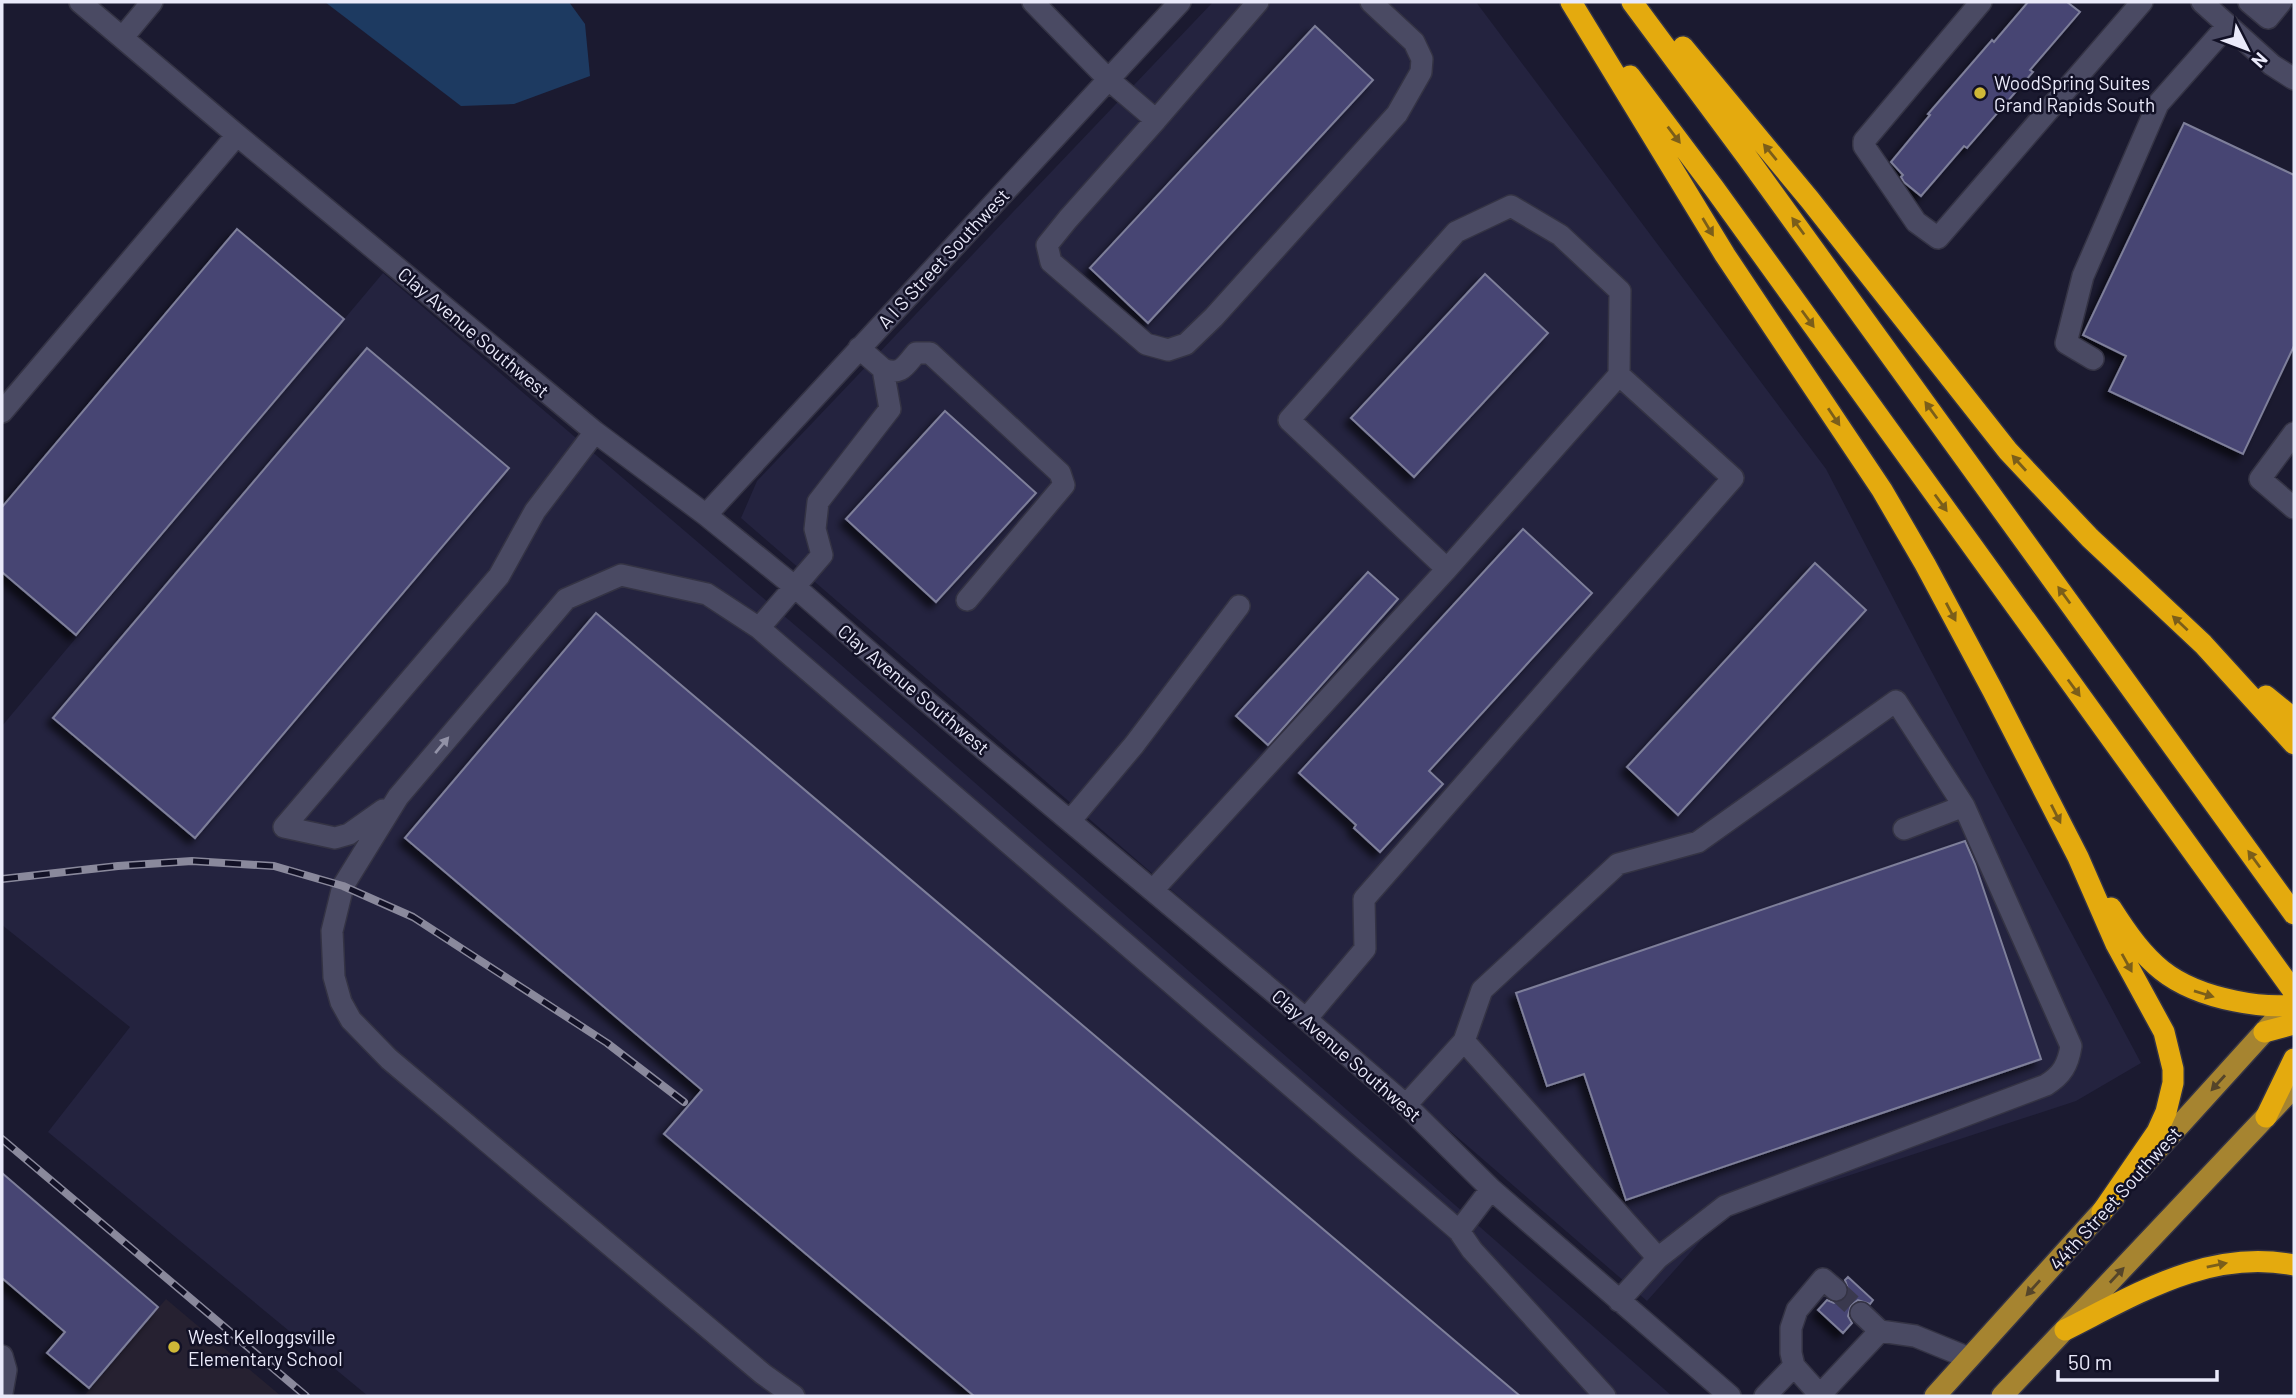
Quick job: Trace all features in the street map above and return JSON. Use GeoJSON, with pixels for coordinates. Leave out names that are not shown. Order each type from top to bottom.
{"type":"FeatureCollection","features":[{"type":"Feature","properties":{"kind":"highway"},"geometry":{"type":"LineString","coordinates":[[1573,2],[1725,256],[1895,512],[1987,680],[2078,857],[2116,944],[2164,1032],[2174,1069],[2171,1094],[2157,1132],[2102,1212]]}},
{"type":"Feature","properties":{"kind":"highway"},"geometry":{"type":"LineString","coordinates":[[1573,2],[1722,199],[2293,1005]]}},
{"type":"Feature","properties":{"kind":"highway"},"geometry":{"type":"LineString","coordinates":[[1632,2],[1748,157],[2294,914]]}},
{"type":"Feature","properties":{"kind":"highway"},"geometry":{"type":"LineString","coordinates":[[1645,2],[1810,200],[2008,451],[2120,568],[2203,644],[2294,719]]}},
{"type":"Feature","properties":{"kind":"highway"},"geometry":{"type":"LineString","coordinates":[[2203,644],[2294,744]]}},
{"type":"Feature","properties":{"kind":"highway"},"geometry":{"type":"LineString","coordinates":[[2078,857],[2133,941],[2154,964],[2187,988],[2204,995],[2242,1003],[2293,1005]]}},
{"type":"Feature","properties":{"kind":"highway"},"geometry":{"type":"LineString","coordinates":[[2266,1117],[2293,1071]]}},
{"type":"Feature","properties":{"kind":"highway"},"geometry":{"type":"LineString","coordinates":[[2065,1330],[2183,1273],[2241,1262],[2294,1265]]}},
{"type":"Feature","properties":{"kind":"main road","name":"44th Street Southwest"},"geometry":{"type":"LineString","coordinates":[[1935,1396],[2264,1032],[2293,1005]]}},
{"type":"Feature","properties":{"kind":"main road"},"geometry":{"type":"LineString","coordinates":[[2003,1396],[2266,1117]]}},
{"type":"Feature","properties":{"kind":"street","name":"Clay Avenue Southwest"},"geometry":{"type":"LineString","coordinates":[[80,2],[595,432],[706,515],[795,587],[899,678],[1307,1019],[1406,1105],[1490,1189],[1730,1396]]}},
{"type":"Feature","properties":{"kind":"street"},"geometry":{"type":"LineString","coordinates":[[123,37],[152,2]]}},
{"type":"Feature","properties":{"kind":"street"},"geometry":{"type":"LineString","coordinates":[[1033,2],[1108,79],[1156,120]]}},
{"type":"Feature","properties":{"kind":"street","name":"A I S Street Southwest"},"geometry":{"type":"LineString","coordinates":[[706,515],[1180,2]]}},
{"type":"Feature","properties":{"kind":"street"},"geometry":{"type":"LineString","coordinates":[[1258,2],[1047,245],[1051,262],[1146,344],[1168,350],[1186,344],[1214,317],[1397,114],[1421,72],[1422,59],[1414,42],[1371,2]]}},
{"type":"Feature","properties":{"kind":"street"},"geometry":{"type":"LineString","coordinates":[[1981,2],[1864,141],[1864,146],[1916,222],[1938,238],[2132,5]]}},
{"type":"Feature","properties":{"kind":"street"},"geometry":{"type":"LineString","coordinates":[[2202,2],[2272,65],[2294,79]]}},
{"type":"Feature","properties":{"kind":"street"},"geometry":{"type":"LineString","coordinates":[[2249,2],[2268,18],[2281,2]]}},
{"type":"Feature","properties":{"kind":"street"},"geometry":{"type":"LineString","coordinates":[[2093,359],[2066,343],[2083,276],[2158,104],[2228,25]]}},
{"type":"Feature","properties":{"kind":"street"},"geometry":{"type":"LineString","coordinates":[[2,412],[237,135]]}},
{"type":"Feature","properties":{"kind":"street"},"geometry":{"type":"LineString","coordinates":[[1153,890],[1447,569],[1619,374],[1620,291],[1560,235],[1511,206],[1455,232],[1289,420],[1447,569]]}},
{"type":"Feature","properties":{"kind":"street"},"geometry":{"type":"LineString","coordinates":[[859,348],[883,369],[893,373],[902,370],[916,353],[930,353],[1059,473],[1064,485],[967,600]]}},
{"type":"Feature","properties":{"kind":"street"},"geometry":{"type":"LineString","coordinates":[[759,628],[822,555],[815,529],[818,502],[890,409],[883,369]]}},
{"type":"Feature","properties":{"kind":"street"},"geometry":{"type":"LineString","coordinates":[[1307,1019],[1365,949],[1364,899],[1733,478],[1619,374]]}},
{"type":"Feature","properties":{"kind":"street"},"geometry":{"type":"LineString","coordinates":[[398,797],[366,823],[349,834],[335,838],[284,827],[499,576],[535,511],[595,432]]}},
{"type":"Feature","properties":{"kind":"street"},"geometry":{"type":"LineString","coordinates":[[2294,433],[2260,478],[2294,508]]}},
{"type":"Feature","properties":{"kind":"street"},"geometry":{"type":"LineString","coordinates":[[794,1396],[763,1374],[399,1067],[351,1020],[341,1002],[334,977],[332,931],[343,887],[398,797],[566,599],[621,575],[707,594],[759,628],[1459,1231],[1472,1250],[1605,1396]]}},
{"type":"Feature","properties":{"kind":"street"},"geometry":{"type":"LineString","coordinates":[[1070,821],[1135,745],[1239,606]]}},
{"type":"Feature","properties":{"kind":"street"},"geometry":{"type":"LineString","coordinates":[[1406,1105],[1464,1041],[1482,990],[1618,864],[1698,842],[1896,701],[1964,806],[2071,1046],[2069,1061],[2060,1076],[2046,1085],[1725,1206],[1658,1258],[1619,1300]]}},
{"type":"Feature","properties":{"kind":"street"},"geometry":{"type":"LineString","coordinates":[[1904,830],[1964,806]]}},
{"type":"Feature","properties":{"kind":"street"},"geometry":{"type":"LineString","coordinates":[[1464,1041],[1658,1258]]}},
{"type":"Feature","properties":{"kind":"street"},"geometry":{"type":"LineString","coordinates":[[1459,1231],[1490,1189]]}},
{"type":"Feature","properties":{"kind":"street"},"geometry":{"type":"LineString","coordinates":[[1829,1285],[1797,1310],[1791,1328],[1794,1366],[1820,1395],[1880,1331]]}},
{"type":"Feature","properties":{"kind":"street"},"geometry":{"type":"LineString","coordinates":[[1861,1313],[1880,1331],[1915,1336],[1969,1358]]}},
{"type":"Feature","properties":{"kind":"street"},"geometry":{"type":"LineString","coordinates":[[2,1356],[6,1370],[2,1393]]}},
{"type":"Feature","properties":{"kind":"street"},"geometry":{"type":"LineString","coordinates":[[1765,1396],[1794,1366]]}},
{"type":"Feature","properties":{"kind":"shaded area"},"geometry":{"type":"Polygon","coordinates":[[[1213,2],[1476,2],[1826,469],[2141,1063],[2076,1101],[1722,1217],[1647,1301],[741,518],[757,481],[1213,2]]]}},
{"type":"Feature","properties":{"kind":"shaded area"},"geometry":{"type":"Polygon","coordinates":[[[383,273],[824,650],[1672,1396],[368,1396],[48,1132],[130,1027],[2,925],[2,726],[383,273]]]}},
{"type":"Feature","properties":{"kind":"shaded area","name":"West Kelloggsville Elementary School"},"geometry":{"type":"Polygon","coordinates":[[[166,1299],[281,1396],[84,1396],[166,1299]]]}},
{"type":"Feature","properties":{"kind":"water"},"geometry":{"type":"Polygon","coordinates":[[[325,2],[569,2],[585,24],[590,76],[514,104],[461,106],[325,2]]]}},
{"type":"Feature","properties":{"kind":"building","name":"WoodSpring Suites Grand Rapids South"},"geometry":{"type":"Polygon","coordinates":[[[2028,2],[2067,2],[2080,12],[2030,70],[2033,72],[1921,196],[1904,182],[1901,177],[1903,175],[1891,162],[1930,115],[1928,114],[2028,2]]]}},
{"type":"Feature","properties":{"kind":"building"},"geometry":{"type":"Polygon","coordinates":[[[1315,26],[1373,80],[1148,323],[1090,268],[1315,26]]]}},
{"type":"Feature","properties":{"kind":"building"},"geometry":{"type":"Polygon","coordinates":[[[2184,123],[2294,175],[2294,346],[2243,454],[2109,391],[2126,356],[2083,335],[2184,123]]]}},
{"type":"Feature","properties":{"kind":"building"},"geometry":{"type":"Polygon","coordinates":[[[237,229],[344,319],[76,635],[2,572],[2,507],[237,229]]]}},
{"type":"Feature","properties":{"kind":"building"},"geometry":{"type":"Polygon","coordinates":[[[1485,274],[1548,333],[1414,477],[1351,418],[1485,274]]]}},
{"type":"Feature","properties":{"kind":"building"},"geometry":{"type":"Polygon","coordinates":[[[367,348],[509,468],[195,838],[53,718],[367,348]]]}},
{"type":"Feature","properties":{"kind":"building"},"geometry":{"type":"Polygon","coordinates":[[[945,411],[1036,493],[936,602],[846,519],[945,411]]]}},
{"type":"Feature","properties":{"kind":"building"},"geometry":{"type":"Polygon","coordinates":[[[1523,529],[1592,593],[1429,771],[1443,784],[1380,852],[1354,828],[1356,825],[1299,773],[1523,529]]]}},
{"type":"Feature","properties":{"kind":"building"},"geometry":{"type":"Polygon","coordinates":[[[1815,563],[1866,610],[1678,815],[1627,767],[1815,563]]]}},
{"type":"Feature","properties":{"kind":"building"},"geometry":{"type":"Polygon","coordinates":[[[1368,572],[1398,599],[1268,745],[1236,716],[1368,572]]]}},
{"type":"Feature","properties":{"kind":"building"},"geometry":{"type":"Polygon","coordinates":[[[596,613],[1520,1396],[974,1396],[664,1134],[702,1090],[405,838],[596,613]]]}},
{"type":"Feature","properties":{"kind":"building"},"geometry":{"type":"Polygon","coordinates":[[[1965,841],[2041,1059],[1626,1200],[1584,1074],[1547,1086],[1516,993],[1965,841]]]}},
{"type":"Feature","properties":{"kind":"building"},"geometry":{"type":"Polygon","coordinates":[[[2,1173],[158,1307],[89,1388],[47,1353],[65,1332],[2,1278],[2,1173]]]}},
{"type":"Feature","properties":{"kind":"building"},"geometry":{"type":"Polygon","coordinates":[[[1848,1277],[1873,1300],[1870,1304],[1858,1300],[1851,1305],[1848,1316],[1852,1323],[1843,1333],[1818,1310],[1827,1300],[1834,1303],[1846,1299],[1849,1292],[1845,1280],[1848,1277]]]}},
{"type":"Feature","properties":{"kind":"tunnel"},"geometry":{"type":"LineString","coordinates":[[1836,1290],[1861,1313]]}},
{"type":"Feature","properties":{"kind":"railway"},"geometry":{"type":"LineString","coordinates":[[2,879],[192,861],[274,866],[343,886],[413,917],[607,1043],[684,1102]]}},
{"type":"Feature","properties":{"kind":"railway"},"geometry":{"type":"LineString","coordinates":[[2,1139],[306,1396]]}},
{"type":"Feature","properties":{"kind":"place","name":"WoodSpring Suites Grand Rapids South"},"geometry":{"type":"Point","coordinates":[1980,93]}},
{"type":"Feature","properties":{"kind":"place","name":"West Kelloggsville Elementary School"},"geometry":{"type":"Point","coordinates":[174,1347]}}]}
